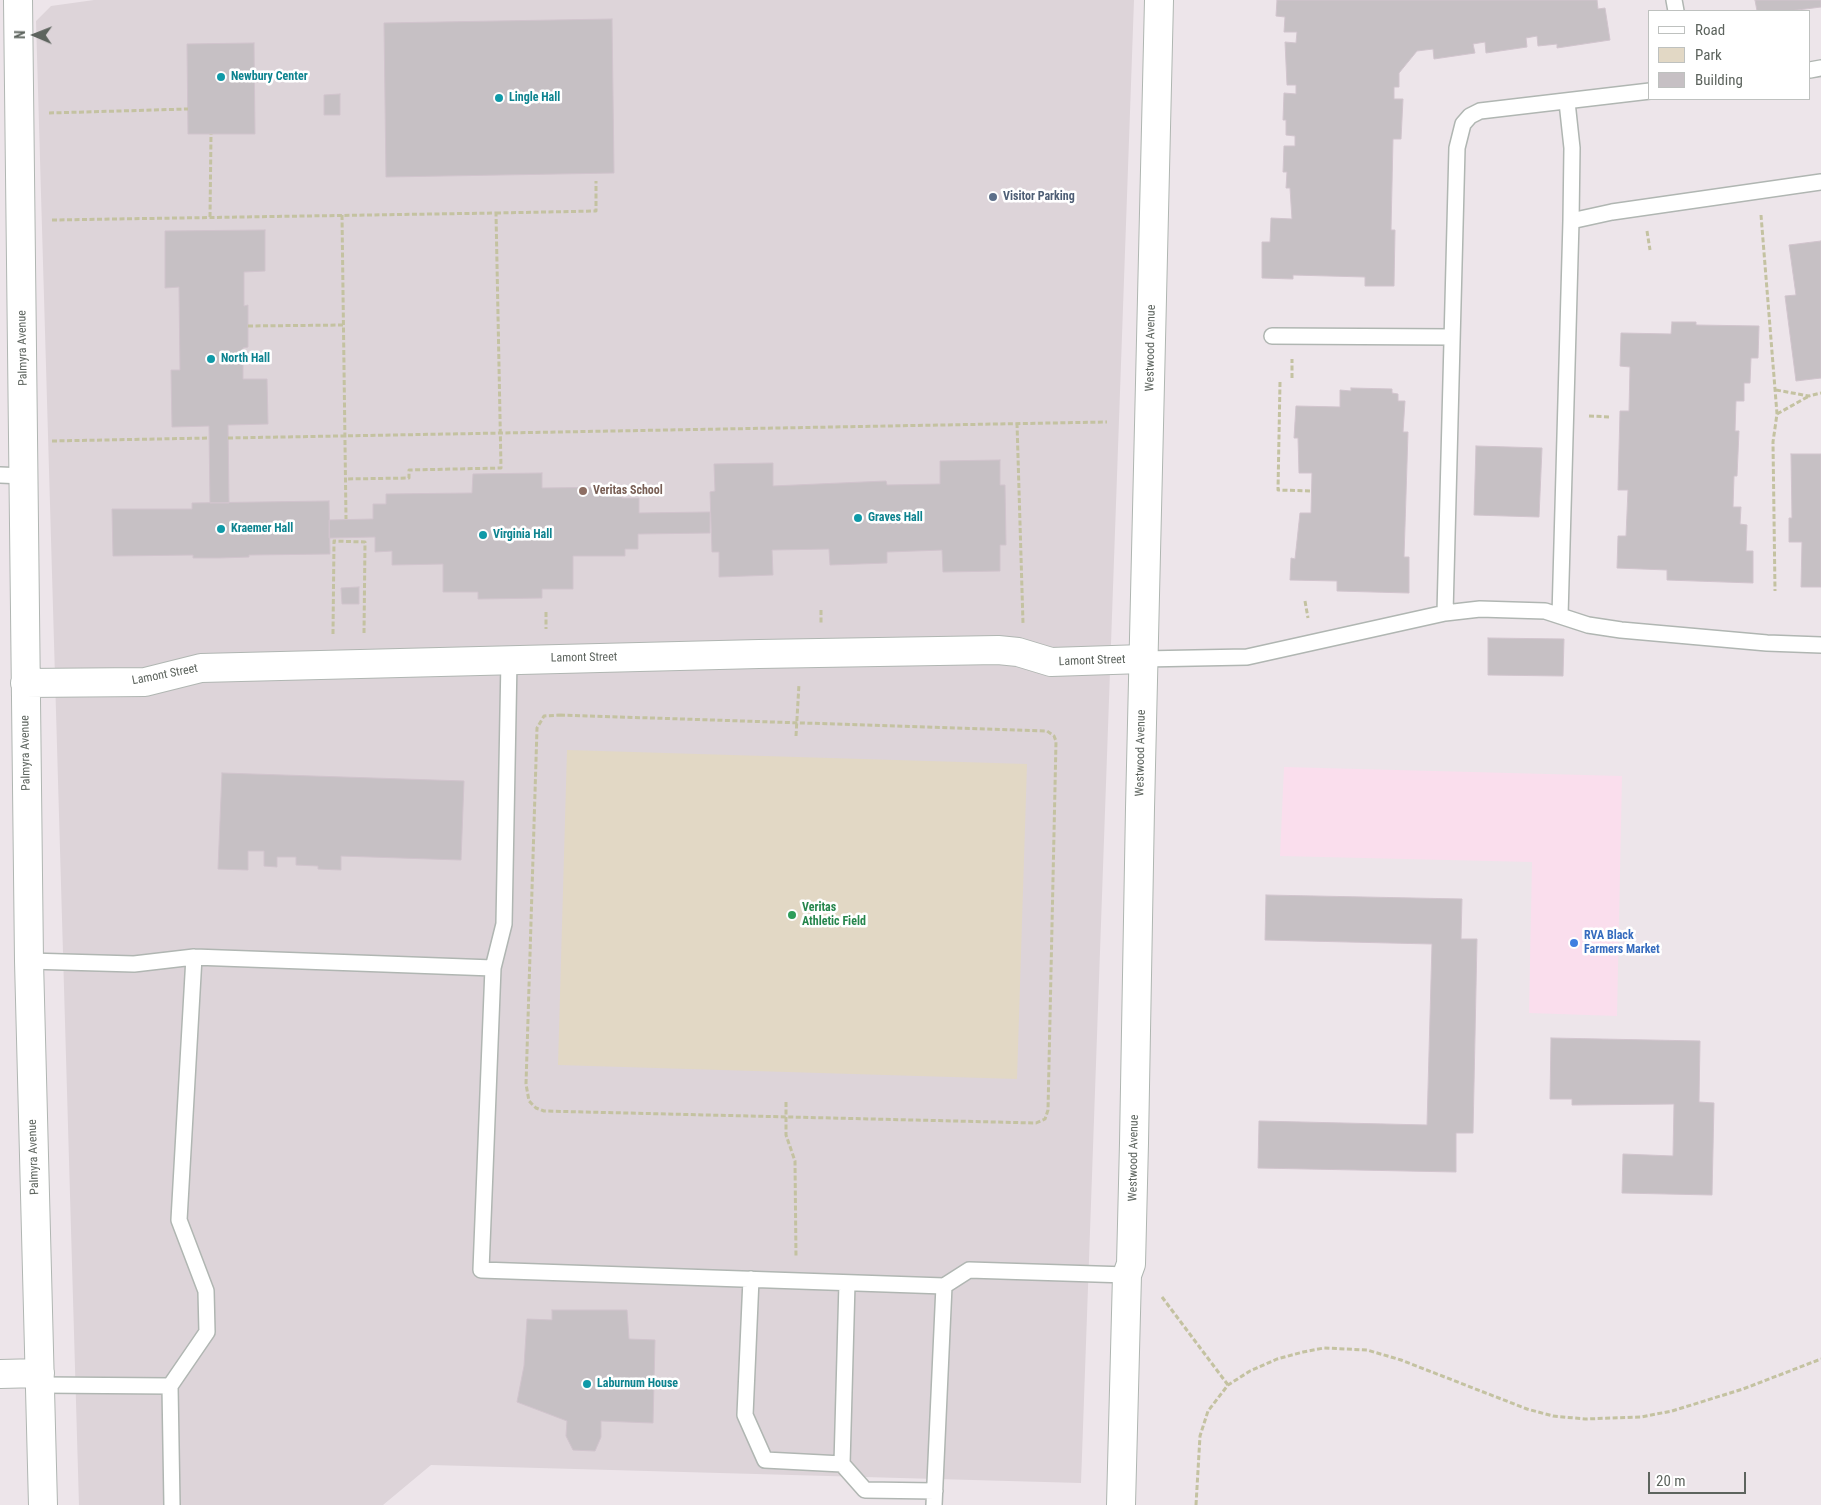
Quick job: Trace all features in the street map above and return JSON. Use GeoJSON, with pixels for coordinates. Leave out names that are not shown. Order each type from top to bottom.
{"type":"FeatureCollection","features":[{"type":"Feature","properties":{"kind":"street","name":"Palmyra Avenue"},"geometry":{"type":"LineString","coordinates":[[18,0],[24,442],[12,476],[25,683],[29,961],[43,1505]]}},
{"type":"Feature","properties":{"kind":"street","name":"Westwood Avenue"},"geometry":{"type":"LineString","coordinates":[[1121,1505],[1127,1275],[1131,1264],[1132,1227],[1159,0]]}},
{"type":"Feature","properties":{"kind":"street","name":"Lamont Street"},"geometry":{"type":"LineString","coordinates":[[25,683],[135,683],[192,669],[509,660],[998,650],[1018,652],[1051,662],[1143,659]]}},
{"type":"Feature","properties":{"kind":"street"},"geometry":{"type":"LineString","coordinates":[[0,1374],[40,1379]]}},
{"type":"Feature","properties":{"kind":"lane"},"geometry":{"type":"LineString","coordinates":[[1445,613],[1458,148],[1463,124],[1470,116],[1480,111],[1648,91]]}},
{"type":"Feature","properties":{"kind":"lane"},"geometry":{"type":"LineString","coordinates":[[1560,616],[1572,148],[1567,102]]}},
{"type":"Feature","properties":{"kind":"lane"},"geometry":{"type":"LineString","coordinates":[[1571,221],[1612,212],[1821,182]]}},
{"type":"Feature","properties":{"kind":"lane"},"geometry":{"type":"LineString","coordinates":[[1272,336],[1452,338]]}},
{"type":"Feature","properties":{"kind":"lane"},"geometry":{"type":"LineString","coordinates":[[1143,659],[1247,656],[1470,609],[1545,611],[1588,625],[1621,630],[1767,643],[1821,644]]}},
{"type":"Feature","properties":{"kind":"lane"},"geometry":{"type":"LineString","coordinates":[[509,660],[504,924],[493,968],[482,1270],[944,1286],[969,1270],[1127,1275]]}},
{"type":"Feature","properties":{"kind":"lane"},"geometry":{"type":"LineString","coordinates":[[29,961],[134,964],[194,957],[493,968]]}},
{"type":"Feature","properties":{"kind":"lane"},"geometry":{"type":"LineString","coordinates":[[172,1505],[170,1386],[206,1332],[206,1291],[179,1220],[194,957]]}},
{"type":"Feature","properties":{"kind":"lane"},"geometry":{"type":"LineString","coordinates":[[751,1280],[745,1414],[766,1460],[842,1464]]}},
{"type":"Feature","properties":{"kind":"lane"},"geometry":{"type":"LineString","coordinates":[[847,1283],[842,1464],[865,1490],[934,1498],[944,1286]]}},
{"type":"Feature","properties":{"kind":"lane"},"geometry":{"type":"LineString","coordinates":[[40,1379],[170,1386]]}},
{"type":"Feature","properties":{"kind":"path"},"geometry":{"type":"LineString","coordinates":[[20,115],[188,109]]}},
{"type":"Feature","properties":{"kind":"path"},"geometry":{"type":"LineString","coordinates":[[210,217],[211,134]]}},
{"type":"Feature","properties":{"kind":"path"},"geometry":{"type":"LineString","coordinates":[[21,221],[596,211],[596,181]]}},
{"type":"Feature","properties":{"kind":"path"},"geometry":{"type":"LineString","coordinates":[[1760,208],[1777,414],[1773,442],[1775,591]]}},
{"type":"Feature","properties":{"kind":"path"},"geometry":{"type":"LineString","coordinates":[[345,479],[409,478],[409,470],[501,468],[496,214]]}},
{"type":"Feature","properties":{"kind":"path"},"geometry":{"type":"LineString","coordinates":[[342,215],[346,519]]}},
{"type":"Feature","properties":{"kind":"path"},"geometry":{"type":"LineString","coordinates":[[1646,223],[1650,250]]}},
{"type":"Feature","properties":{"kind":"path"},"geometry":{"type":"LineString","coordinates":[[248,326],[344,324]]}},
{"type":"Feature","properties":{"kind":"path"},"geometry":{"type":"LineString","coordinates":[[1292,378],[1293,351]]}},
{"type":"Feature","properties":{"kind":"path"},"geometry":{"type":"LineString","coordinates":[[1280,382],[1278,490],[1312,491]]}},
{"type":"Feature","properties":{"kind":"path"},"geometry":{"type":"LineString","coordinates":[[1776,390],[1810,396]]}},
{"type":"Feature","properties":{"kind":"path"},"geometry":{"type":"LineString","coordinates":[[1777,414],[1810,396],[1821,393]]}},
{"type":"Feature","properties":{"kind":"path"},"geometry":{"type":"LineString","coordinates":[[1584,416],[1611,417]]}},
{"type":"Feature","properties":{"kind":"path"},"geometry":{"type":"LineString","coordinates":[[228,438],[1106,422]]}},
{"type":"Feature","properties":{"kind":"path"},"geometry":{"type":"LineString","coordinates":[[1017,423],[1022,603]]}},
{"type":"Feature","properties":{"kind":"path"},"geometry":{"type":"LineString","coordinates":[[24,442],[209,438]]}},
{"type":"Feature","properties":{"kind":"path"},"geometry":{"type":"LineString","coordinates":[[333,665],[334,542],[346,540],[365,542],[364,664]]}},
{"type":"Feature","properties":{"kind":"path"},"geometry":{"type":"LineString","coordinates":[[1305,601],[1310,628]]}},
{"type":"Feature","properties":{"kind":"path"},"geometry":{"type":"LineString","coordinates":[[546,612],[546,638]]}},
{"type":"Feature","properties":{"kind":"path"},"geometry":{"type":"LineString","coordinates":[[796,736],[799,692]]}},
{"type":"Feature","properties":{"kind":"path"},"geometry":{"type":"LineString","coordinates":[[544,716],[1047,731],[1054,736],[1056,741],[1048,1110],[1045,1119],[1036,1123],[787,1116],[544,1111],[536,1108],[529,1100],[526,1074],[537,728],[544,716]]}},
{"type":"Feature","properties":{"kind":"path"},"geometry":{"type":"LineString","coordinates":[[786,1102],[786,1135],[795,1161],[796,1281]]}},
{"type":"Feature","properties":{"kind":"path"},"geometry":{"type":"LineString","coordinates":[[1162,1296],[1228,1385]]}},
{"type":"Feature","properties":{"kind":"path"},"geometry":{"type":"LineString","coordinates":[[1196,1505],[1200,1436],[1208,1411],[1228,1385],[1250,1371],[1277,1359],[1303,1352],[1324,1348],[1368,1350],[1401,1360],[1526,1409],[1553,1416],[1613,1419],[1672,1411],[1743,1389],[1821,1359]]}},
{"type":"Feature","properties":{"kind":"shaded area","name":"Veritas School"},"geometry":{"type":"Polygon","coordinates":[[[94,0],[1134,0],[1081,1483],[431,1465],[383,1505],[79,1505],[36,21],[51,6],[94,0]]]}},
{"type":"Feature","properties":{"kind":"shaded area","name":"RVA Black Farmers Market"},"geometry":{"type":"Polygon","coordinates":[[[1284,767],[1622,776],[1617,1016],[1529,1013],[1532,862],[1280,856],[1284,767]]]}},
{"type":"Feature","properties":{"kind":"green space","name":"Veritas Athletic Field"},"geometry":{"type":"Polygon","coordinates":[[[567,750],[1027,764],[1017,1079],[558,1065],[567,750]]]}},
{"type":"Feature","properties":{"kind":"building"},"geometry":{"type":"Polygon","coordinates":[[[1277,0],[1597,0],[1598,9],[1605,8],[1610,40],[1557,48],[1557,44],[1538,46],[1537,36],[1526,38],[1527,47],[1486,53],[1485,42],[1473,44],[1475,53],[1434,59],[1433,49],[1417,51],[1399,73],[1399,87],[1394,87],[1394,99],[1403,99],[1401,139],[1393,139],[1391,230],[1395,230],[1394,286],[1365,286],[1365,277],[1293,275],[1293,279],[1262,278],[1262,242],[1270,242],[1271,218],[1292,219],[1290,188],[1286,188],[1287,172],[1283,172],[1284,146],[1295,146],[1295,136],[1286,135],[1286,120],[1283,120],[1284,93],[1296,94],[1296,85],[1287,85],[1285,42],[1296,43],[1297,32],[1284,32],[1285,17],[1276,16],[1277,0]]]}},
{"type":"Feature","properties":{"kind":"building"},"geometry":{"type":"Polygon","coordinates":[[[1755,0],[1821,0],[1821,7],[1798,10],[1757,10],[1755,0]]]}},
{"type":"Feature","properties":{"kind":"building","name":"Lingle Hall"},"geometry":{"type":"Polygon","coordinates":[[[612,19],[614,173],[386,177],[384,23],[612,19]]]}},
{"type":"Feature","properties":{"kind":"building","name":"Newbury Center"},"geometry":{"type":"Polygon","coordinates":[[[254,43],[255,134],[188,134],[187,44],[254,43]]]}},
{"type":"Feature","properties":{"kind":"building"},"geometry":{"type":"Polygon","coordinates":[[[340,94],[340,115],[324,115],[324,95],[340,94]]]}},
{"type":"Feature","properties":{"kind":"building","name":"North Hall"},"geometry":{"type":"Polygon","coordinates":[[[265,230],[265,271],[244,272],[244,306],[248,305],[248,347],[243,348],[243,379],[267,379],[268,424],[228,425],[229,503],[210,503],[209,426],[172,427],[171,370],[180,370],[179,287],[165,288],[165,231],[265,230]]]}},
{"type":"Feature","properties":{"kind":"building"},"geometry":{"type":"Polygon","coordinates":[[[1821,241],[1821,378],[1796,381],[1785,296],[1796,295],[1789,245],[1821,241]]]}},
{"type":"Feature","properties":{"kind":"building"},"geometry":{"type":"Polygon","coordinates":[[[1672,322],[1696,322],[1696,325],[1759,326],[1758,358],[1751,358],[1750,383],[1744,383],[1744,401],[1736,401],[1735,431],[1739,431],[1737,476],[1734,476],[1733,507],[1741,507],[1740,524],[1747,525],[1746,551],[1753,551],[1753,583],[1667,580],[1667,570],[1617,568],[1618,536],[1626,536],[1628,490],[1618,490],[1620,411],[1629,411],[1630,367],[1620,366],[1621,333],[1671,334],[1672,322]]]}},
{"type":"Feature","properties":{"kind":"building"},"geometry":{"type":"Polygon","coordinates":[[[1351,388],[1392,389],[1392,393],[1398,394],[1398,401],[1405,401],[1403,432],[1408,432],[1404,557],[1409,557],[1409,593],[1337,591],[1337,581],[1290,580],[1291,558],[1295,559],[1300,513],[1311,513],[1312,473],[1299,473],[1298,438],[1294,438],[1296,406],[1340,407],[1340,390],[1351,391],[1351,388]]]}},
{"type":"Feature","properties":{"kind":"building"},"geometry":{"type":"Polygon","coordinates":[[[1476,446],[1542,448],[1539,517],[1474,515],[1476,446]]]}},
{"type":"Feature","properties":{"kind":"building"},"geometry":{"type":"Polygon","coordinates":[[[1791,454],[1821,454],[1821,587],[1801,587],[1802,542],[1789,542],[1789,518],[1792,518],[1791,454]]]}},
{"type":"Feature","properties":{"kind":"building","name":"Graves Hall"},"geometry":{"type":"Polygon","coordinates":[[[1000,460],[1000,485],[1005,485],[1006,545],[1000,545],[1000,571],[943,572],[942,550],[887,552],[887,563],[830,565],[829,549],[772,550],[773,575],[719,577],[719,552],[712,552],[710,492],[715,491],[714,464],[773,463],[773,486],[886,481],[887,485],[940,484],[940,461],[1000,460]]]}},
{"type":"Feature","properties":{"kind":"building","name":"Virginia Hall"},"geometry":{"type":"Polygon","coordinates":[[[542,473],[542,488],[622,487],[622,498],[639,498],[639,513],[710,512],[710,533],[638,534],[638,549],[625,549],[625,556],[573,556],[573,589],[542,589],[542,598],[478,599],[478,592],[443,592],[443,564],[392,565],[392,551],[375,552],[375,537],[329,538],[329,520],[373,519],[373,504],[386,504],[386,494],[472,493],[473,474],[542,473]]]}},
{"type":"Feature","properties":{"kind":"building","name":"Kraemer Hall"},"geometry":{"type":"Polygon","coordinates":[[[329,501],[330,554],[249,555],[249,557],[219,558],[193,558],[193,555],[113,556],[112,509],[192,509],[192,503],[329,501]]]}},
{"type":"Feature","properties":{"kind":"building"},"geometry":{"type":"Polygon","coordinates":[[[359,587],[359,604],[342,604],[341,588],[359,587]]]}},
{"type":"Feature","properties":{"kind":"building"},"geometry":{"type":"Polygon","coordinates":[[[1488,638],[1564,639],[1563,676],[1488,675],[1488,638]]]}},
{"type":"Feature","properties":{"kind":"building"},"geometry":{"type":"Polygon","coordinates":[[[222,773],[464,781],[461,860],[341,856],[341,870],[318,869],[318,866],[296,865],[296,857],[277,857],[277,867],[264,866],[264,851],[248,851],[248,870],[218,869],[222,773]]]}},
{"type":"Feature","properties":{"kind":"building"},"geometry":{"type":"Polygon","coordinates":[[[1266,895],[1462,899],[1461,939],[1477,939],[1473,1133],[1456,1133],[1456,1172],[1258,1168],[1259,1121],[1427,1125],[1432,944],[1265,940],[1266,895]]]}},
{"type":"Feature","properties":{"kind":"building"},"geometry":{"type":"Polygon","coordinates":[[[1551,1038],[1700,1041],[1699,1102],[1714,1103],[1712,1195],[1622,1193],[1623,1154],[1673,1156],[1674,1104],[1572,1105],[1572,1099],[1550,1099],[1551,1038]]]}},
{"type":"Feature","properties":{"kind":"building","name":"Laburnum House"},"geometry":{"type":"Polygon","coordinates":[[[552,1310],[627,1310],[629,1339],[655,1340],[653,1423],[601,1421],[601,1437],[595,1451],[573,1450],[566,1436],[567,1421],[517,1402],[524,1366],[527,1319],[552,1320],[552,1310]]]}},
{"type":"Feature","properties":{"kind":"place","name":"Newbury Center"},"geometry":{"type":"Point","coordinates":[221,77]}},
{"type":"Feature","properties":{"kind":"place","name":"Lingle Hall"},"geometry":{"type":"Point","coordinates":[499,98]}},
{"type":"Feature","properties":{"kind":"place","name":"Visitor Parking"},"geometry":{"type":"Point","coordinates":[993,197]}},
{"type":"Feature","properties":{"kind":"place","name":"North Hall"},"geometry":{"type":"Point","coordinates":[211,359]}},
{"type":"Feature","properties":{"kind":"place","name":"Veritas School"},"geometry":{"type":"Point","coordinates":[583,491]}},
{"type":"Feature","properties":{"kind":"place","name":"Graves Hall"},"geometry":{"type":"Point","coordinates":[858,518]}},
{"type":"Feature","properties":{"kind":"place","name":"Kraemer Hall"},"geometry":{"type":"Point","coordinates":[221,529]}},
{"type":"Feature","properties":{"kind":"place","name":"Virginia Hall"},"geometry":{"type":"Point","coordinates":[483,535]}},
{"type":"Feature","properties":{"kind":"place","name":"Veritas Athletic Field"},"geometry":{"type":"Point","coordinates":[792,915]}},
{"type":"Feature","properties":{"kind":"place","name":"RVA Black Farmers Market"},"geometry":{"type":"Point","coordinates":[1574,943]}},
{"type":"Feature","properties":{"kind":"place","name":"Laburnum House"},"geometry":{"type":"Point","coordinates":[587,1384]}}]}
